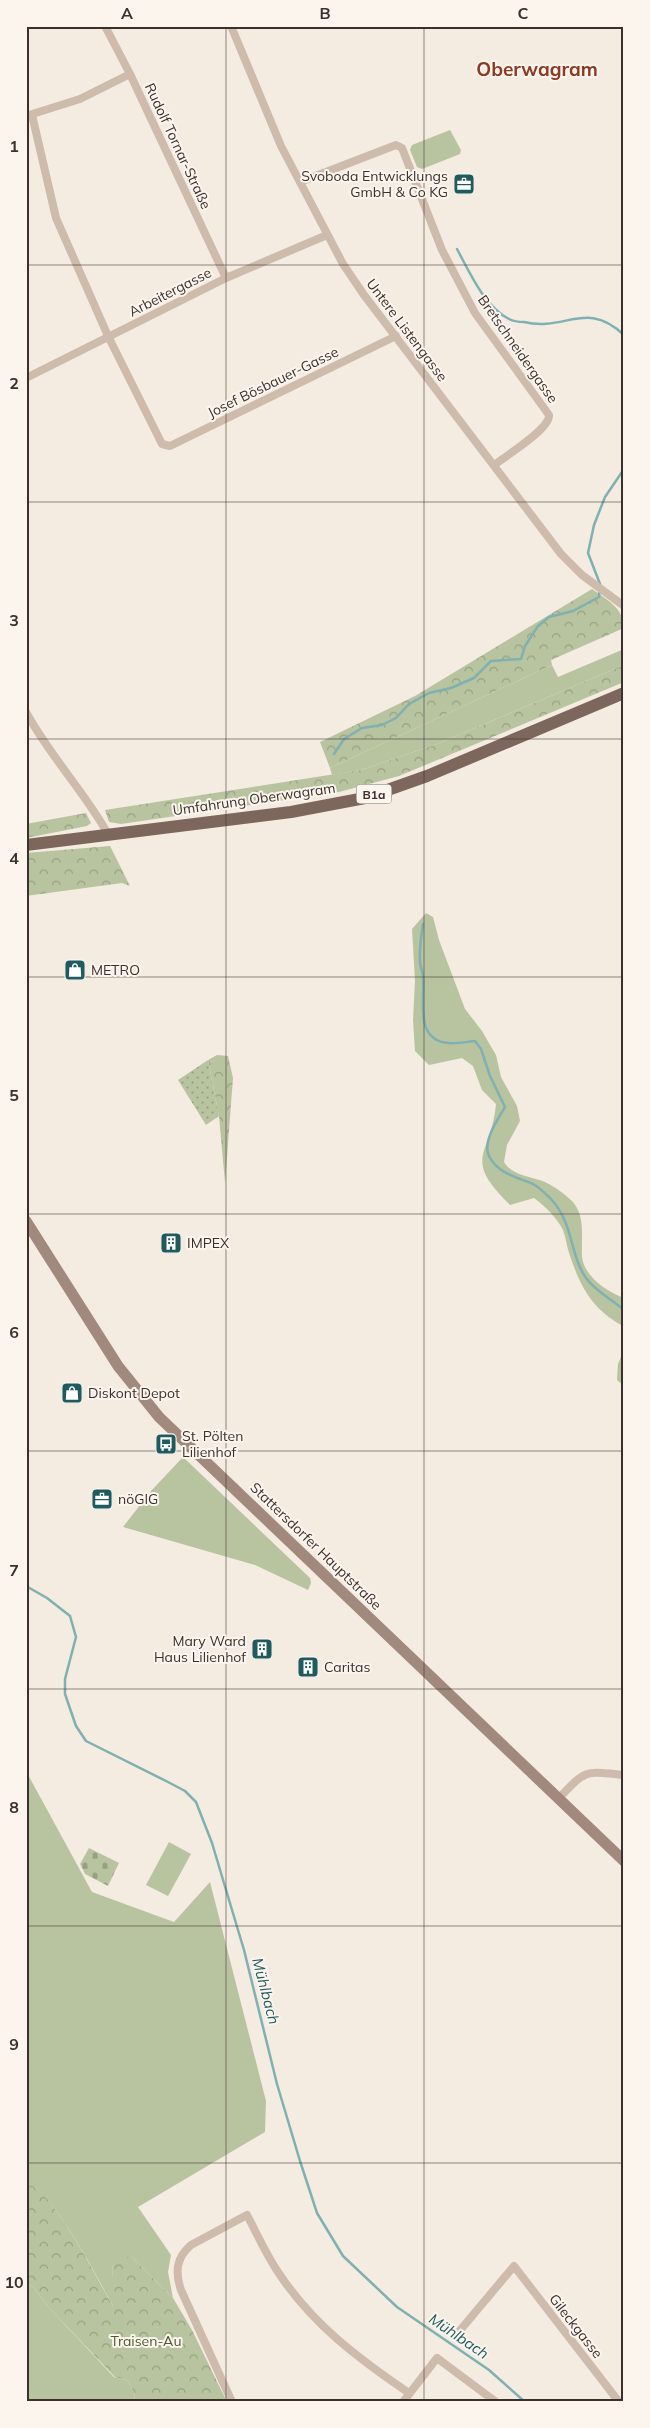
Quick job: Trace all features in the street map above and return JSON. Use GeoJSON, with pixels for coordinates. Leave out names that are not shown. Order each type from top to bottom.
{"type":"FeatureCollection","features":[{"type":"Feature","properties":{"kind":"main road","name":"Umfahrung Oberwagram"},"geometry":{"type":"LineString","coordinates":[[108,834],[290,812],[365,798],[427,776],[624,693]]}},
{"type":"Feature","properties":{"kind":"main road","name":"B1a"},"geometry":{"type":"LineString","coordinates":[[26,845],[108,834]]}},
{"type":"Feature","properties":{"kind":"main road","name":"Stattersdorfer Hauptstraße"},"geometry":{"type":"LineString","coordinates":[[26,1220],[118,1366],[158,1417],[624,1861]]}},
{"type":"Feature","properties":{"kind":"street","name":"Rudolf Tornar-Straße"},"geometry":{"type":"LineString","coordinates":[[105,26],[130,74],[226,278]]}},
{"type":"Feature","properties":{"kind":"street","name":"Untere Listengasse"},"geometry":{"type":"LineString","coordinates":[[231,26],[281,146],[327,235],[364,295],[561,554],[582,575],[624,606]]}},
{"type":"Feature","properties":{"kind":"street"},"geometry":{"type":"LineString","coordinates":[[108,336],[56,218],[29,115],[80,100],[130,74]]}},
{"type":"Feature","properties":{"kind":"street","name":"Bretschneidergasse"},"geometry":{"type":"LineString","coordinates":[[300,182],[400,145],[442,250],[475,313],[549,415],[550,419],[544,428],[494,465]]}},
{"type":"Feature","properties":{"kind":"street","name":"Arbeitergasse"},"geometry":{"type":"LineString","coordinates":[[26,378],[226,278],[327,235]]}},
{"type":"Feature","properties":{"kind":"street","name":"Josef Bösbauer-Gasse"},"geometry":{"type":"LineString","coordinates":[[108,336],[160,443],[170,446],[396,336]]}},
{"type":"Feature","properties":{"kind":"street"},"geometry":{"type":"LineString","coordinates":[[26,712],[37,731],[98,816],[108,834]]}},
{"type":"Feature","properties":{"kind":"street"},"geometry":{"type":"LineString","coordinates":[[558,1799],[580,1776],[587,1772],[624,1775]]}},
{"type":"Feature","properties":{"kind":"street"},"geometry":{"type":"LineString","coordinates":[[232,2402],[181,2290],[177,2266],[183,2252],[190,2245],[247,2215],[277,2271],[314,2320],[360,2359],[410,2393]]}},
{"type":"Feature","properties":{"kind":"street","name":"Gileckgasse"},"geometry":{"type":"LineString","coordinates":[[457,2334],[514,2266],[619,2402]]}},
{"type":"Feature","properties":{"kind":"street"},"geometry":{"type":"LineString","coordinates":[[403,2402],[437,2358],[496,2402]]}},
{"type":"Feature","properties":{"kind":"green space"},"geometry":{"type":"Polygon","coordinates":[[[450,130],[461,150],[460,154],[422,169],[417,167],[410,150],[412,145],[450,130]]]}},
{"type":"Feature","properties":{"kind":"green space"},"geometry":{"type":"Polygon","coordinates":[[[592,589],[618,610],[624,628],[551,660],[552,665],[330,768],[320,742],[415,696],[592,589]]]}},
{"type":"Feature","properties":{"kind":"green space"},"geometry":{"type":"Polygon","coordinates":[[[624,649],[624,665],[437,744],[361,770],[332,775],[330,768],[552,665],[558,677],[624,649]]]}},
{"type":"Feature","properties":{"kind":"green space"},"geometry":{"type":"Polygon","coordinates":[[[624,665],[624,682],[399,776],[339,792],[121,824],[109,822],[105,810],[361,770],[437,744],[624,665]]]}},
{"type":"Feature","properties":{"kind":"green space"},"geometry":{"type":"Polygon","coordinates":[[[86,813],[91,823],[87,826],[26,838],[26,824],[86,813]]]}},
{"type":"Feature","properties":{"kind":"green space"},"geometry":{"type":"Polygon","coordinates":[[[110,846],[130,886],[122,883],[26,896],[26,853],[110,846]]]}},
{"type":"Feature","properties":{"kind":"green space"},"geometry":{"type":"Polygon","coordinates":[[[426,913],[433,917],[439,940],[465,1009],[482,1031],[496,1055],[501,1077],[517,1106],[520,1121],[507,1145],[504,1162],[512,1171],[547,1183],[572,1201],[581,1220],[582,1257],[587,1271],[597,1282],[624,1298],[624,1334],[621,1325],[602,1312],[583,1287],[570,1256],[563,1230],[554,1217],[534,1198],[510,1205],[486,1176],[483,1156],[496,1104],[482,1090],[473,1066],[462,1058],[429,1065],[415,1051],[413,1020],[415,981],[412,929],[426,913]]]}},
{"type":"Feature","properties":{"kind":"green space"},"geometry":{"type":"Polygon","coordinates":[[[217,1055],[228,1056],[233,1078],[225,1183],[219,1116],[208,1060],[217,1055]]]}},
{"type":"Feature","properties":{"kind":"green space"},"geometry":{"type":"Polygon","coordinates":[[[208,1060],[219,1116],[206,1125],[178,1080],[208,1060]]]}},
{"type":"Feature","properties":{"kind":"green space"},"geometry":{"type":"Polygon","coordinates":[[[624,1350],[624,1386],[617,1380],[618,1364],[624,1350]]]}},
{"type":"Feature","properties":{"kind":"green space"},"geometry":{"type":"Polygon","coordinates":[[[183,1457],[310,1578],[311,1583],[308,1590],[255,1565],[123,1527],[151,1491],[183,1457]]]}},
{"type":"Feature","properties":{"kind":"green space"},"geometry":{"type":"Polygon","coordinates":[[[26,1771],[92,1892],[174,1922],[210,1882],[266,2101],[265,2132],[138,2207],[171,2255],[168,2272],[173,2298],[132,2257],[112,2263],[115,2310],[88,2260],[62,2219],[49,2201],[37,2189],[26,2183],[26,1771]]]}},
{"type":"Feature","properties":{"kind":"green space"},"geometry":{"type":"Polygon","coordinates":[[[169,1842],[191,1854],[168,1896],[146,1885],[169,1842]]]}},
{"type":"Feature","properties":{"kind":"green space"},"geometry":{"type":"Polygon","coordinates":[[[89,1848],[119,1863],[108,1886],[85,1874],[80,1864],[89,1848]]]}},
{"type":"Feature","properties":{"kind":"green space","name":"Traisen-Au"},"geometry":{"type":"Polygon","coordinates":[[[26,2183],[37,2189],[62,2218],[114,2308],[112,2263],[119,2257],[132,2257],[173,2298],[192,2330],[227,2402],[135,2402],[134,2392],[127,2380],[115,2377],[51,2310],[33,2287],[26,2283],[26,2183]]]}},
{"type":"Feature","properties":{"kind":"green space"},"geometry":{"type":"Polygon","coordinates":[[[26,2283],[33,2287],[51,2310],[114,2377],[127,2380],[134,2392],[135,2402],[26,2402],[26,2283]]]}},
{"type":"Feature","properties":{"kind":"waterway"},"geometry":{"type":"LineString","coordinates":[[457,249],[478,288],[492,306],[509,319],[539,324],[587,318],[598,319],[611,325],[624,335]]}},
{"type":"Feature","properties":{"kind":"waterway"},"geometry":{"type":"LineString","coordinates":[[334,754],[344,739],[362,728],[382,725],[396,718],[409,704],[429,693],[451,688],[474,678],[491,661],[521,659],[525,646],[538,626],[549,617],[573,611],[599,597],[600,584],[588,553],[594,525],[605,497],[624,469]]}},
{"type":"Feature","properties":{"kind":"waterway"},"geometry":{"type":"LineString","coordinates":[[423,924],[420,963],[423,976],[423,1007],[426,1027],[430,1035],[437,1040],[448,1043],[475,1041],[481,1049],[490,1076],[505,1107],[489,1138],[487,1150],[489,1156],[497,1167],[514,1177],[535,1185],[551,1199],[564,1218],[577,1259],[586,1278],[594,1287],[624,1310]]}},
{"type":"Feature","properties":{"kind":"waterway","name":"Mühlbach"},"geometry":{"type":"LineString","coordinates":[[26,1586],[47,1598],[70,1616],[76,1637],[65,1679],[65,1694],[76,1726],[86,1741],[185,1791],[196,1802],[212,1843],[244,1950],[277,2084],[300,2161],[317,2213],[343,2256],[397,2307],[489,2370],[525,2402]]}},
{"type":"Feature","properties":{"kind":"place","name":"Svoboda Entwicklungs GmbH & Co KG"},"geometry":{"type":"Point","coordinates":[464,184]}},
{"type":"Feature","properties":{"kind":"place","name":"METRO"},"geometry":{"type":"Point","coordinates":[75,970]}},
{"type":"Feature","properties":{"kind":"place","name":"IMPEX"},"geometry":{"type":"Point","coordinates":[171,1243]}},
{"type":"Feature","properties":{"kind":"place","name":"Diskont Depot"},"geometry":{"type":"Point","coordinates":[72,1393]}},
{"type":"Feature","properties":{"kind":"place","name":"St. Pölten Lilienhof"},"geometry":{"type":"Point","coordinates":[166,1444]}},
{"type":"Feature","properties":{"kind":"place","name":"nöGIG"},"geometry":{"type":"Point","coordinates":[102,1499]}},
{"type":"Feature","properties":{"kind":"place","name":"Mary Ward Haus Lilienhof"},"geometry":{"type":"Point","coordinates":[262,1649]}},
{"type":"Feature","properties":{"kind":"place","name":"Caritas"},"geometry":{"type":"Point","coordinates":[308,1667]}},
{"type":"Feature","properties":{"kind":"district","name":"Oberwagram"},"geometry":{"type":"Point","coordinates":[537,69]}}]}
